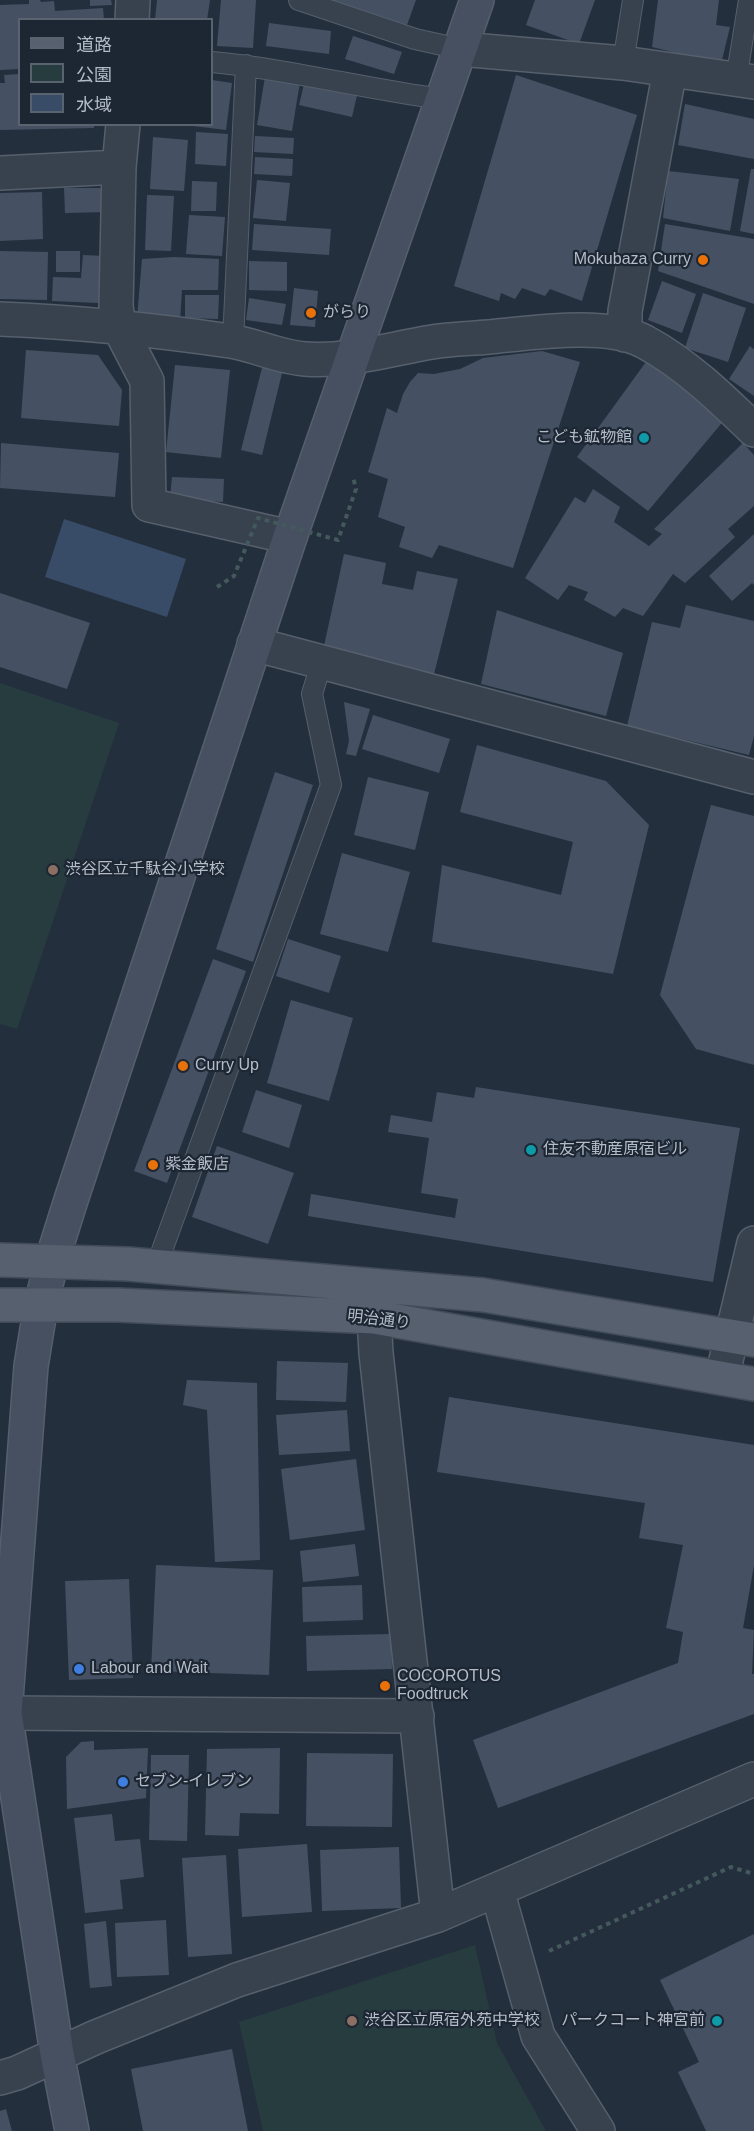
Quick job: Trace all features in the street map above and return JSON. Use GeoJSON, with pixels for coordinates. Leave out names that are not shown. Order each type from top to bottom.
{"type":"FeatureCollection","features":[{"type":"Feature","properties":{"kind":"main road","name":"明治通り"},"geometry":{"type":"LineString","coordinates":[[0,1260],[52,1260],[156,1267],[483,1295],[742,1338]]}},
{"type":"Feature","properties":{"kind":"main road","name":"明治通り"},"geometry":{"type":"LineString","coordinates":[[0,1305],[118,1305],[374,1317],[754,1384]]}},
{"type":"Feature","properties":{"kind":"street"},"geometry":{"type":"LineString","coordinates":[[132,18],[133,0]]}},
{"type":"Feature","properties":{"kind":"street"},"geometry":{"type":"LineString","coordinates":[[72,2131],[57,2054],[3,1712],[32,1366],[41,1305],[52,1260],[254,644],[477,0]]}},
{"type":"Feature","properties":{"kind":"street"},"geometry":{"type":"LineString","coordinates":[[460,49],[623,63],[745,81]]}},
{"type":"Feature","properties":{"kind":"street"},"geometry":{"type":"LineString","coordinates":[[625,335],[625,311],[670,70]]}},
{"type":"Feature","properties":{"kind":"street"},"geometry":{"type":"LineString","coordinates":[[123,126],[119,167],[116,307],[120,328],[147,381],[149,505],[290,537]]}},
{"type":"Feature","properties":{"kind":"street"},"geometry":{"type":"LineString","coordinates":[[0,172],[119,167]]}},
{"type":"Feature","properties":{"kind":"street"},"geometry":{"type":"LineString","coordinates":[[0,319],[120,328],[233,341],[284,356],[306,359],[353,357],[424,343],[573,329],[625,335],[644,341],[693,375],[754,430]]}},
{"type":"Feature","properties":{"kind":"street"},"geometry":{"type":"LineString","coordinates":[[254,644],[754,777]]}},
{"type":"Feature","properties":{"kind":"street"},"geometry":{"type":"LineString","coordinates":[[722,1377],[742,1338],[754,1243]]}},
{"type":"Feature","properties":{"kind":"street"},"geometry":{"type":"LineString","coordinates":[[374,1317],[376,1353],[438,1915]]}},
{"type":"Feature","properties":{"kind":"street"},"geometry":{"type":"LineString","coordinates":[[3,1712],[417,1716]]}},
{"type":"Feature","properties":{"kind":"street"},"geometry":{"type":"LineString","coordinates":[[0,2078],[17,2073],[57,2054],[237,1980],[438,1915],[754,1779]]}},
{"type":"Feature","properties":{"kind":"street"},"geometry":{"type":"LineString","coordinates":[[496,1890],[538,2036],[598,2131]]}},
{"type":"Feature","properties":{"kind":"lane"},"geometry":{"type":"LineString","coordinates":[[299,0],[415,39],[460,49]]}},
{"type":"Feature","properties":{"kind":"lane"},"geometry":{"type":"LineString","coordinates":[[623,63],[633,0]]}},
{"type":"Feature","properties":{"kind":"lane"},"geometry":{"type":"LineString","coordinates":[[745,81],[749,0]]}},
{"type":"Feature","properties":{"kind":"lane"},"geometry":{"type":"LineString","coordinates":[[213,62],[246,65],[442,99]]}},
{"type":"Feature","properties":{"kind":"lane"},"geometry":{"type":"LineString","coordinates":[[233,341],[246,65]]}},
{"type":"Feature","properties":{"kind":"lane"},"geometry":{"type":"LineString","coordinates":[[156,1267],[331,785],[312,694],[322,662]]}},
{"type":"Feature","properties":{"kind":"path"},"geometry":{"type":"LineString","coordinates":[[218,587],[234,576],[258,518],[338,540],[356,489],[353,477]]}},
{"type":"Feature","properties":{"kind":"path"},"geometry":{"type":"LineString","coordinates":[[555,1949],[731,1867],[754,1875]]}},
{"type":"Feature","properties":{"kind":"green space"},"geometry":{"type":"Polygon","coordinates":[[[0,683],[119,723],[17,1029],[0,1024],[0,683]]]}},
{"type":"Feature","properties":{"kind":"green space"},"geometry":{"type":"Polygon","coordinates":[[[475,1945],[497,2043],[546,2131],[263,2131],[239,2022],[475,1945]]]}},
{"type":"Feature","properties":{"kind":"water"},"geometry":{"type":"Polygon","coordinates":[[[64,519],[186,559],[167,617],[45,577],[64,519]]]}},
{"type":"Feature","properties":{"kind":"building"},"geometry":{"type":"Polygon","coordinates":[[[29,0],[54,1],[55,11],[103,8],[104,18],[18,18],[18,69],[0,70],[0,5],[29,4],[29,0]]]}},
{"type":"Feature","properties":{"kind":"building"},"geometry":{"type":"Polygon","coordinates":[[[90,0],[111,0],[112,5],[90,6],[90,0]]]}},
{"type":"Feature","properties":{"kind":"building"},"geometry":{"type":"Polygon","coordinates":[[[157,0],[210,0],[207,18],[155,18],[157,0]]]}},
{"type":"Feature","properties":{"kind":"building"},"geometry":{"type":"Polygon","coordinates":[[[221,0],[256,0],[253,48],[217,46],[221,0]]]}},
{"type":"Feature","properties":{"kind":"building"},"geometry":{"type":"Polygon","coordinates":[[[331,0],[416,0],[407,25],[331,0]]]}},
{"type":"Feature","properties":{"kind":"building"},"geometry":{"type":"Polygon","coordinates":[[[535,0],[595,0],[579,44],[526,25],[535,0]]]}},
{"type":"Feature","properties":{"kind":"building"},"geometry":{"type":"Polygon","coordinates":[[[658,0],[719,0],[716,25],[730,27],[721,64],[652,47],[658,0]]]}},
{"type":"Feature","properties":{"kind":"building"},"geometry":{"type":"Polygon","coordinates":[[[269,23],[331,31],[329,54],[266,46],[269,23]]]}},
{"type":"Feature","properties":{"kind":"building"},"geometry":{"type":"Polygon","coordinates":[[[353,36],[402,52],[394,74],[345,59],[353,36]]]}},
{"type":"Feature","properties":{"kind":"building"},"geometry":{"type":"Polygon","coordinates":[[[18,74],[18,126],[94,126],[94,128],[0,130],[0,83],[5,83],[4,75],[18,74]]]}},
{"type":"Feature","properties":{"kind":"building"},"geometry":{"type":"Polygon","coordinates":[[[516,75],[637,115],[582,301],[550,289],[545,296],[522,288],[515,299],[501,293],[499,301],[454,286],[516,75]]]}},
{"type":"Feature","properties":{"kind":"building"},"geometry":{"type":"Polygon","coordinates":[[[265,77],[300,82],[292,131],[257,125],[265,77]]]}},
{"type":"Feature","properties":{"kind":"building"},"geometry":{"type":"Polygon","coordinates":[[[213,80],[232,83],[226,130],[193,126],[213,126],[213,80]]]}},
{"type":"Feature","properties":{"kind":"building"},"geometry":{"type":"Polygon","coordinates":[[[305,80],[358,91],[352,117],[299,105],[305,80]]]}},
{"type":"Feature","properties":{"kind":"building"},"geometry":{"type":"Polygon","coordinates":[[[685,104],[754,119],[754,159],[678,145],[685,104]]]}},
{"type":"Feature","properties":{"kind":"building"},"geometry":{"type":"Polygon","coordinates":[[[196,132],[228,134],[226,166],[195,164],[196,132]]]}},
{"type":"Feature","properties":{"kind":"building"},"geometry":{"type":"Polygon","coordinates":[[[255,136],[294,138],[293,154],[254,152],[255,136]]]}},
{"type":"Feature","properties":{"kind":"building"},"geometry":{"type":"Polygon","coordinates":[[[153,137],[188,140],[184,191],[150,189],[153,137]]]}},
{"type":"Feature","properties":{"kind":"building"},"geometry":{"type":"Polygon","coordinates":[[[255,157],[293,159],[292,176],[254,174],[255,157]]]}},
{"type":"Feature","properties":{"kind":"building"},"geometry":{"type":"Polygon","coordinates":[[[751,169],[754,169],[754,234],[740,231],[751,169]]]}},
{"type":"Feature","properties":{"kind":"building"},"geometry":{"type":"Polygon","coordinates":[[[668,171],[739,179],[730,231],[663,218],[668,171]]]}},
{"type":"Feature","properties":{"kind":"building"},"geometry":{"type":"Polygon","coordinates":[[[257,180],[290,183],[286,221],[253,218],[257,180]]]}},
{"type":"Feature","properties":{"kind":"building"},"geometry":{"type":"Polygon","coordinates":[[[192,181],[217,182],[216,211],[191,211],[192,181]]]}},
{"type":"Feature","properties":{"kind":"building"},"geometry":{"type":"Polygon","coordinates":[[[64,188],[110,188],[110,212],[65,213],[64,188]]]}},
{"type":"Feature","properties":{"kind":"building"},"geometry":{"type":"Polygon","coordinates":[[[42,192],[43,239],[0,241],[0,193],[42,192]]]}},
{"type":"Feature","properties":{"kind":"building"},"geometry":{"type":"Polygon","coordinates":[[[147,195],[174,196],[171,251],[145,250],[147,195]]]}},
{"type":"Feature","properties":{"kind":"building"},"geometry":{"type":"Polygon","coordinates":[[[189,215],[225,217],[222,256],[186,254],[189,215]]]}},
{"type":"Feature","properties":{"kind":"building"},"geometry":{"type":"Polygon","coordinates":[[[254,224],[331,229],[329,255],[252,250],[254,224]]]}},
{"type":"Feature","properties":{"kind":"building"},"geometry":{"type":"Polygon","coordinates":[[[665,224],[754,239],[754,304],[658,271],[665,224]]]}},
{"type":"Feature","properties":{"kind":"building"},"geometry":{"type":"Polygon","coordinates":[[[0,251],[48,252],[47,300],[0,299],[0,251]]]}},
{"type":"Feature","properties":{"kind":"building"},"geometry":{"type":"Polygon","coordinates":[[[56,251],[80,251],[80,272],[56,272],[56,251]]]}},
{"type":"Feature","properties":{"kind":"building"},"geometry":{"type":"Polygon","coordinates":[[[83,255],[104,256],[99,303],[52,301],[53,277],[81,278],[83,255]]]}},
{"type":"Feature","properties":{"kind":"building"},"geometry":{"type":"Polygon","coordinates":[[[174,257],[219,259],[218,290],[182,290],[180,321],[137,318],[142,259],[174,257]]]}},
{"type":"Feature","properties":{"kind":"building"},"geometry":{"type":"Polygon","coordinates":[[[249,261],[287,262],[287,291],[249,290],[249,261]]]}},
{"type":"Feature","properties":{"kind":"building"},"geometry":{"type":"Polygon","coordinates":[[[662,281],[696,294],[682,333],[648,320],[662,281]]]}},
{"type":"Feature","properties":{"kind":"building"},"geometry":{"type":"Polygon","coordinates":[[[294,288],[318,291],[315,327],[290,325],[294,288]]]}},
{"type":"Feature","properties":{"kind":"building"},"geometry":{"type":"Polygon","coordinates":[[[703,293],[746,308],[728,362],[685,348],[703,293]]]}},
{"type":"Feature","properties":{"kind":"building"},"geometry":{"type":"Polygon","coordinates":[[[185,295],[219,295],[218,319],[185,318],[185,295]]]}},
{"type":"Feature","properties":{"kind":"building"},"geometry":{"type":"Polygon","coordinates":[[[249,298],[286,304],[282,325],[246,320],[249,298]]]}},
{"type":"Feature","properties":{"kind":"building"},"geometry":{"type":"Polygon","coordinates":[[[750,346],[754,348],[754,396],[729,379],[750,346]]]}},
{"type":"Feature","properties":{"kind":"building"},"geometry":{"type":"Polygon","coordinates":[[[26,350],[98,355],[122,390],[119,426],[21,418],[26,350]]]}},
{"type":"Feature","properties":{"kind":"building"},"geometry":{"type":"Polygon","coordinates":[[[542,351],[580,362],[513,568],[439,545],[432,558],[399,547],[405,527],[378,517],[388,479],[368,472],[387,408],[397,413],[403,394],[418,373],[434,374],[460,369],[483,358],[542,351]]]}},
{"type":"Feature","properties":{"kind":"building"},"geometry":{"type":"Polygon","coordinates":[[[651,355],[726,418],[648,511],[577,457],[651,355]]]}},
{"type":"Feature","properties":{"kind":"building"},"geometry":{"type":"Polygon","coordinates":[[[263,364],[283,369],[262,455],[241,450],[263,364]]]}},
{"type":"Feature","properties":{"kind":"building"},"geometry":{"type":"Polygon","coordinates":[[[175,365],[230,370],[221,458],[166,452],[175,365]]]}},
{"type":"Feature","properties":{"kind":"building"},"geometry":{"type":"Polygon","coordinates":[[[1,443],[119,453],[115,497],[0,488],[1,443]]]}},
{"type":"Feature","properties":{"kind":"building"},"geometry":{"type":"Polygon","coordinates":[[[743,443],[754,455],[754,506],[728,529],[735,537],[685,583],[673,574],[643,616],[623,608],[615,617],[584,600],[588,592],[569,585],[558,600],[525,578],[575,497],[585,503],[593,489],[620,507],[614,522],[649,546],[662,534],[654,529],[743,443]]]}},
{"type":"Feature","properties":{"kind":"building"},"geometry":{"type":"Polygon","coordinates":[[[172,477],[224,479],[223,502],[170,499],[172,477]]]}},
{"type":"Feature","properties":{"kind":"building"},"geometry":{"type":"Polygon","coordinates":[[[754,534],[754,585],[752,583],[732,601],[709,576],[754,534]]]}},
{"type":"Feature","properties":{"kind":"building"},"geometry":{"type":"Polygon","coordinates":[[[344,554],[386,563],[382,584],[413,590],[417,571],[458,579],[434,674],[324,646],[344,554]]]}},
{"type":"Feature","properties":{"kind":"building"},"geometry":{"type":"Polygon","coordinates":[[[0,593],[90,623],[67,689],[0,667],[0,593]]]}},
{"type":"Feature","properties":{"kind":"building"},"geometry":{"type":"Polygon","coordinates":[[[686,605],[754,621],[754,736],[749,755],[627,726],[652,622],[680,628],[686,605]]]}},
{"type":"Feature","properties":{"kind":"building"},"geometry":{"type":"Polygon","coordinates":[[[497,610],[623,653],[606,716],[481,684],[497,610]]]}},
{"type":"Feature","properties":{"kind":"building"},"geometry":{"type":"Polygon","coordinates":[[[344,702],[370,709],[356,756],[346,754],[349,741],[344,702]]]}},
{"type":"Feature","properties":{"kind":"building"},"geometry":{"type":"Polygon","coordinates":[[[373,715],[450,739],[439,773],[362,749],[373,715]]]}},
{"type":"Feature","properties":{"kind":"building"},"geometry":{"type":"Polygon","coordinates":[[[477,745],[606,781],[649,825],[613,974],[432,942],[442,865],[561,895],[573,842],[460,812],[477,745]]]}},
{"type":"Feature","properties":{"kind":"building"},"geometry":{"type":"Polygon","coordinates":[[[275,772],[313,785],[253,962],[216,949],[275,772]]]}},
{"type":"Feature","properties":{"kind":"building"},"geometry":{"type":"Polygon","coordinates":[[[368,777],[429,792],[415,850],[354,835],[368,777]]]}},
{"type":"Feature","properties":{"kind":"building"},"geometry":{"type":"Polygon","coordinates":[[[711,805],[754,816],[754,1065],[696,1049],[660,995],[711,805]]]}},
{"type":"Feature","properties":{"kind":"building"},"geometry":{"type":"Polygon","coordinates":[[[342,853],[410,872],[388,952],[320,934],[342,853]]]}},
{"type":"Feature","properties":{"kind":"building"},"geometry":{"type":"Polygon","coordinates":[[[288,939],[341,956],[329,993],[276,976],[288,939]]]}},
{"type":"Feature","properties":{"kind":"building"},"geometry":{"type":"Polygon","coordinates":[[[213,959],[246,971],[167,1183],[134,1171],[213,959]]]}},
{"type":"Feature","properties":{"kind":"building"},"geometry":{"type":"Polygon","coordinates":[[[291,1000],[353,1018],[329,1101],[267,1083],[291,1000]]]}},
{"type":"Feature","properties":{"kind":"building"},"geometry":{"type":"Polygon","coordinates":[[[476,1087],[740,1128],[713,1282],[308,1216],[311,1194],[455,1218],[458,1199],[421,1193],[429,1138],[388,1132],[391,1115],[432,1122],[437,1092],[474,1098],[476,1087]]]}},
{"type":"Feature","properties":{"kind":"building"},"geometry":{"type":"Polygon","coordinates":[[[256,1090],[302,1105],[289,1148],[242,1132],[256,1090]]]}},
{"type":"Feature","properties":{"kind":"building"},"geometry":{"type":"Polygon","coordinates":[[[217,1146],[294,1173],[268,1244],[192,1217],[217,1146]]]}},
{"type":"Feature","properties":{"kind":"building"},"geometry":{"type":"Polygon","coordinates":[[[277,1361],[348,1363],[346,1402],[276,1400],[277,1361]]]}},
{"type":"Feature","properties":{"kind":"building"},"geometry":{"type":"Polygon","coordinates":[[[187,1380],[257,1383],[260,1560],[215,1562],[207,1410],[183,1405],[187,1380]]]}},
{"type":"Feature","properties":{"kind":"building"},"geometry":{"type":"Polygon","coordinates":[[[449,1397],[754,1445],[754,1565],[743,1628],[754,1630],[752,1674],[754,1674],[754,1714],[498,1808],[473,1740],[678,1663],[683,1632],[666,1628],[683,1545],[639,1538],[645,1503],[437,1472],[449,1397]]]}},
{"type":"Feature","properties":{"kind":"building"},"geometry":{"type":"Polygon","coordinates":[[[347,1410],[350,1451],[279,1455],[276,1415],[347,1410]]]}},
{"type":"Feature","properties":{"kind":"building"},"geometry":{"type":"Polygon","coordinates":[[[356,1459],[365,1530],[290,1540],[281,1469],[356,1459]]]}},
{"type":"Feature","properties":{"kind":"building"},"geometry":{"type":"Polygon","coordinates":[[[355,1544],[359,1576],[303,1582],[300,1551],[355,1544]]]}},
{"type":"Feature","properties":{"kind":"building"},"geometry":{"type":"Polygon","coordinates":[[[156,1565],[273,1570],[269,1675],[151,1671],[156,1565]]]}},
{"type":"Feature","properties":{"kind":"building"},"geometry":{"type":"Polygon","coordinates":[[[129,1579],[133,1678],[69,1680],[65,1581],[129,1579]]]}},
{"type":"Feature","properties":{"kind":"building"},"geometry":{"type":"Polygon","coordinates":[[[362,1585],[363,1620],[303,1622],[302,1587],[362,1585]]]}},
{"type":"Feature","properties":{"kind":"building"},"geometry":{"type":"Polygon","coordinates":[[[391,1634],[392,1669],[307,1671],[306,1636],[391,1634]]]}},
{"type":"Feature","properties":{"kind":"building"},"geometry":{"type":"Polygon","coordinates":[[[94,1741],[94,1750],[148,1748],[146,1798],[67,1809],[66,1757],[81,1742],[94,1741]]]}},
{"type":"Feature","properties":{"kind":"building"},"geometry":{"type":"Polygon","coordinates":[[[280,1748],[279,1814],[240,1813],[239,1836],[205,1835],[207,1749],[280,1748]]]}},
{"type":"Feature","properties":{"kind":"building"},"geometry":{"type":"Polygon","coordinates":[[[307,1753],[393,1754],[392,1827],[306,1826],[307,1753]]]}},
{"type":"Feature","properties":{"kind":"building"},"geometry":{"type":"Polygon","coordinates":[[[151,1755],[189,1755],[187,1841],[149,1840],[151,1755]]]}},
{"type":"Feature","properties":{"kind":"building"},"geometry":{"type":"Polygon","coordinates":[[[112,1814],[115,1841],[140,1839],[144,1877],[120,1880],[123,1909],[85,1913],[74,1818],[112,1814]]]}},
{"type":"Feature","properties":{"kind":"building"},"geometry":{"type":"Polygon","coordinates":[[[307,1844],[312,1912],[242,1917],[238,1849],[307,1844]]]}},
{"type":"Feature","properties":{"kind":"building"},"geometry":{"type":"Polygon","coordinates":[[[399,1847],[401,1908],[322,1911],[320,1850],[399,1847]]]}},
{"type":"Feature","properties":{"kind":"building"},"geometry":{"type":"Polygon","coordinates":[[[226,1855],[232,1954],[188,1957],[182,1858],[226,1855]]]}},
{"type":"Feature","properties":{"kind":"building"},"geometry":{"type":"Polygon","coordinates":[[[166,1920],[169,1975],[117,1977],[115,1923],[166,1920]]]}},
{"type":"Feature","properties":{"kind":"building"},"geometry":{"type":"Polygon","coordinates":[[[106,1921],[112,1986],[90,1988],[84,1924],[106,1921]]]}},
{"type":"Feature","properties":{"kind":"building","name":"パークコート神宮前"},"geometry":{"type":"Polygon","coordinates":[[[754,1934],[754,2131],[706,2131],[678,2072],[699,2062],[660,1980],[754,1934]]]}},
{"type":"Feature","properties":{"kind":"building"},"geometry":{"type":"Polygon","coordinates":[[[232,2049],[248,2131],[143,2131],[131,2069],[232,2049]]]}},
{"type":"Feature","properties":{"kind":"building"},"geometry":{"type":"Polygon","coordinates":[[[6,2109],[12,2131],[0,2131],[0,2111],[6,2109]]]}},
{"type":"Feature","properties":{"kind":"place","name":"Mokubaza Curry"},"geometry":{"type":"Point","coordinates":[703,260]}},
{"type":"Feature","properties":{"kind":"place","name":"がらり"},"geometry":{"type":"Point","coordinates":[311,313]}},
{"type":"Feature","properties":{"kind":"place","name":"こども鉱物館"},"geometry":{"type":"Point","coordinates":[644,438]}},
{"type":"Feature","properties":{"kind":"place","name":"渋谷区立千駄谷小学校"},"geometry":{"type":"Point","coordinates":[53,870]}},
{"type":"Feature","properties":{"kind":"place","name":"Curry Up"},"geometry":{"type":"Point","coordinates":[183,1066]}},
{"type":"Feature","properties":{"kind":"place","name":"住友不動産原宿ビル"},"geometry":{"type":"Point","coordinates":[531,1150]}},
{"type":"Feature","properties":{"kind":"place","name":"紫金飯店"},"geometry":{"type":"Point","coordinates":[153,1165]}},
{"type":"Feature","properties":{"kind":"place","name":"Labour and Wait"},"geometry":{"type":"Point","coordinates":[79,1669]}},
{"type":"Feature","properties":{"kind":"place","name":"COCOROTUS Foodtruck"},"geometry":{"type":"Point","coordinates":[385,1686]}},
{"type":"Feature","properties":{"kind":"place","name":"セブン-イレブン"},"geometry":{"type":"Point","coordinates":[123,1782]}},
{"type":"Feature","properties":{"kind":"place","name":"渋谷区立原宿外苑中学校"},"geometry":{"type":"Point","coordinates":[352,2021]}},
{"type":"Feature","properties":{"kind":"place","name":"パークコート神宮前"},"geometry":{"type":"Point","coordinates":[717,2021]}}]}
